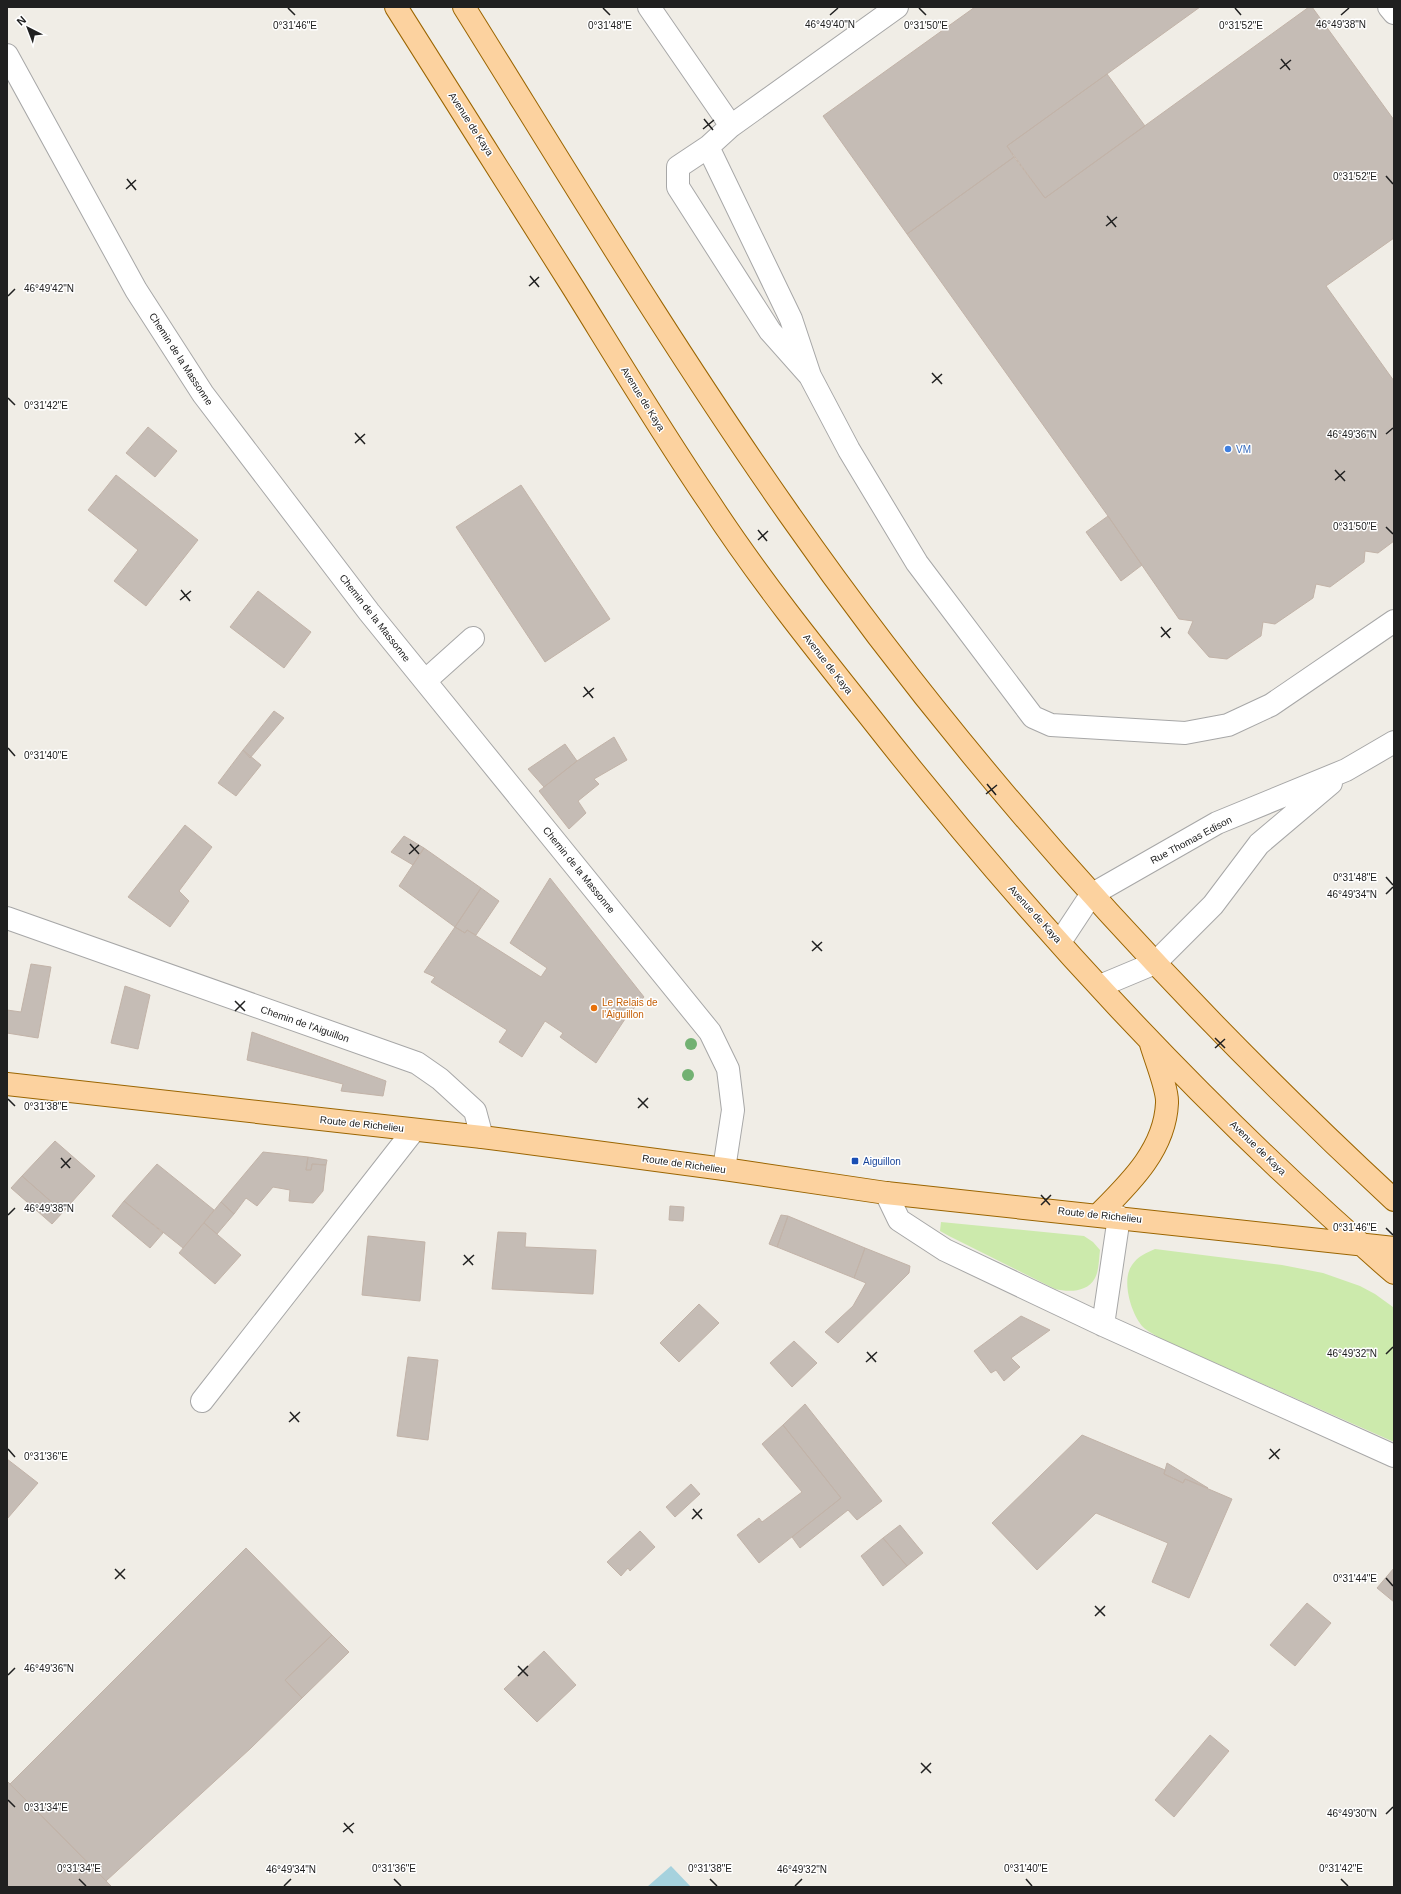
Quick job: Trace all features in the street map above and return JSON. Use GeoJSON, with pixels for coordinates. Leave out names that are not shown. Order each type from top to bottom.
{"type":"FeatureCollection","features":[{"type":"Feature","properties":{"kind":"main road","name":"Avenue de Kaya"},"geometry":{"type":"LineString","coordinates":[[396,7],[500,169],[645,403],[718,516],[814,647],[985,859],[1100,986],[1198,1090],[1281,1171],[1394,1273]]}},
{"type":"Feature","properties":{"kind":"main road"},"geometry":{"type":"LineString","coordinates":[[464,7],[696,375],[789,514],[858,609],[956,737],[1091,895],[1155,963],[1317,1129],[1394,1200]]}},
{"type":"Feature","properties":{"kind":"main road"},"geometry":{"type":"LineString","coordinates":[[1108,1216],[1150,1156],[1161,1133],[1167,1102],[1149,1037]]}},
{"type":"Feature","properties":{"kind":"main road","name":"Route de Richelieu"},"geometry":{"type":"LineString","coordinates":[[7,1084],[482,1137],[724,1169],[886,1193],[1360,1243],[1394,1248]]}},
{"type":"Feature","properties":{"kind":"street"},"geometry":{"type":"LineString","coordinates":[[650,7],[731,126]]}},
{"type":"Feature","properties":{"kind":"street"},"geometry":{"type":"LineString","coordinates":[[810,376],[770,332],[678,187],[678,167],[708,147],[731,126],[897,7]]}},
{"type":"Feature","properties":{"kind":"street"},"geometry":{"type":"LineString","coordinates":[[1389,7],[1394,14]]}},
{"type":"Feature","properties":{"kind":"street","name":"Chemin de la Massonne"},"geometry":{"type":"LineString","coordinates":[[7,55],[136,290],[203,394],[369,612],[710,1032],[728,1069],[733,1110],[724,1169]]}},
{"type":"Feature","properties":{"kind":"street"},"geometry":{"type":"LineString","coordinates":[[708,147],[791,319],[810,376],[849,450],[917,563],[1033,717],[1052,725],[1185,733],[1228,725],[1271,705],[1394,621]]}},
{"type":"Feature","properties":{"kind":"street"},"geometry":{"type":"LineString","coordinates":[[425,681],[473,638]]}},
{"type":"Feature","properties":{"kind":"street","name":"Rue Thomas Edison"},"geometry":{"type":"LineString","coordinates":[[1060,942],[1091,895],[1217,823],[1346,770],[1394,742]]}},
{"type":"Feature","properties":{"kind":"street","name":"Rue Thomas Edison"},"geometry":{"type":"LineString","coordinates":[[1100,986],[1155,963],[1213,905],[1259,844],[1346,770]]}},
{"type":"Feature","properties":{"kind":"street","name":"Chemin de l'Aiguillon"},"geometry":{"type":"LineString","coordinates":[[7,918],[417,1063],[440,1079],[475,1112],[482,1137]]}},
{"type":"Feature","properties":{"kind":"street"},"geometry":{"type":"LineString","coordinates":[[202,1401],[414,1130]]}},
{"type":"Feature","properties":{"kind":"street"},"geometry":{"type":"LineString","coordinates":[[886,1193],[899,1220],[945,1250],[1103,1325],[1394,1456]]}},
{"type":"Feature","properties":{"kind":"street"},"geometry":{"type":"LineString","coordinates":[[1103,1325],[1108,1216]]}},
{"type":"Feature","properties":{"kind":"green space"},"geometry":{"type":"Polygon","coordinates":[[[941,1222],[1084,1236],[1093,1242],[1100,1250],[1095,1278],[1092,1283],[1082,1289],[1066,1291],[1055,1289],[940,1231],[941,1222]]]}},
{"type":"Feature","properties":{"kind":"green space"},"geometry":{"type":"Polygon","coordinates":[[[1155,1249],[1282,1265],[1323,1273],[1360,1286],[1375,1294],[1393,1307],[1394,1442],[1159,1338],[1143,1327],[1131,1306],[1127,1288],[1127,1279],[1134,1262],[1142,1255],[1155,1249]]]}},
{"type":"Feature","properties":{"kind":"water"},"geometry":{"type":"Polygon","coordinates":[[[671,1866],[691,1887],[647,1887],[671,1866]]]}},
{"type":"Feature","properties":{"kind":"building"},"geometry":{"type":"Polygon","coordinates":[[[975,7],[1200,7],[1007,146],[1014,157],[907,234],[823,116],[975,7]]]}},
{"type":"Feature","properties":{"kind":"building"},"geometry":{"type":"Polygon","coordinates":[[[1309,7],[1312,7],[1394,120],[1394,238],[1326,286],[1394,381],[1394,541],[1378,553],[1365,551],[1364,562],[1330,587],[1316,584],[1313,598],[1275,624],[1263,622],[1261,636],[1227,659],[1209,657],[1188,633],[1193,621],[1179,619],[1108,516],[907,234],[1014,157],[1045,198],[1309,7]]]}},
{"type":"Feature","properties":{"kind":"building"},"geometry":{"type":"Polygon","coordinates":[[[1107,74],[1145,126],[1045,198],[1007,146],[1107,74]]]}},
{"type":"Feature","properties":{"kind":"building"},"geometry":{"type":"Polygon","coordinates":[[[148,427],[177,451],[155,477],[126,453],[148,427]]]}},
{"type":"Feature","properties":{"kind":"building"},"geometry":{"type":"Polygon","coordinates":[[[116,475],[198,540],[146,606],[114,581],[138,550],[88,510],[116,475]]]}},
{"type":"Feature","properties":{"kind":"building"},"geometry":{"type":"Polygon","coordinates":[[[521,485],[610,619],[545,662],[456,527],[521,485]]]}},
{"type":"Feature","properties":{"kind":"building"},"geometry":{"type":"Polygon","coordinates":[[[1108,516],[1142,565],[1121,581],[1086,532],[1108,516]]]}},
{"type":"Feature","properties":{"kind":"building"},"geometry":{"type":"Polygon","coordinates":[[[258,591],[311,632],[284,668],[230,627],[258,591]]]}},
{"type":"Feature","properties":{"kind":"building"},"geometry":{"type":"Polygon","coordinates":[[[274,711],[284,718],[250,758],[243,750],[274,711]]]}},
{"type":"Feature","properties":{"kind":"building"},"geometry":{"type":"Polygon","coordinates":[[[614,737],[627,760],[594,779],[599,784],[578,801],[586,813],[569,829],[539,791],[577,761],[614,737]]]}},
{"type":"Feature","properties":{"kind":"building"},"geometry":{"type":"Polygon","coordinates":[[[565,744],[577,761],[544,787],[528,769],[565,744]]]}},
{"type":"Feature","properties":{"kind":"building"},"geometry":{"type":"Polygon","coordinates":[[[243,750],[261,765],[236,796],[218,783],[243,750]]]}},
{"type":"Feature","properties":{"kind":"building"},"geometry":{"type":"Polygon","coordinates":[[[185,825],[212,847],[179,891],[189,901],[170,927],[128,897],[185,825]]]}},
{"type":"Feature","properties":{"kind":"building"},"geometry":{"type":"Polygon","coordinates":[[[404,836],[424,848],[413,865],[391,852],[404,836]]]}},
{"type":"Feature","properties":{"kind":"building"},"geometry":{"type":"Polygon","coordinates":[[[424,848],[481,888],[455,927],[399,886],[424,848]]]}},
{"type":"Feature","properties":{"kind":"building"},"geometry":{"type":"Polygon","coordinates":[[[550,878],[644,997],[627,1016],[596,1063],[560,1037],[563,1033],[545,1021],[522,1057],[499,1042],[507,1030],[431,982],[435,977],[424,972],[455,927],[465,933],[467,930],[541,977],[547,968],[510,943],[550,878]]]}},
{"type":"Feature","properties":{"kind":"building"},"geometry":{"type":"Polygon","coordinates":[[[481,888],[499,901],[476,935],[467,930],[465,933],[455,927],[481,888]]]}},
{"type":"Feature","properties":{"kind":"building"},"geometry":{"type":"Polygon","coordinates":[[[31,964],[51,967],[38,1038],[7,1033],[7,1010],[21,1012],[31,964]]]}},
{"type":"Feature","properties":{"kind":"building"},"geometry":{"type":"Polygon","coordinates":[[[125,986],[150,995],[138,1049],[111,1043],[125,986]]]}},
{"type":"Feature","properties":{"kind":"building"},"geometry":{"type":"Polygon","coordinates":[[[252,1032],[386,1081],[383,1096],[341,1091],[343,1084],[247,1060],[252,1032]]]}},
{"type":"Feature","properties":{"kind":"building"},"geometry":{"type":"Polygon","coordinates":[[[55,1141],[95,1176],[63,1212],[22,1176],[55,1141]]]}},
{"type":"Feature","properties":{"kind":"building"},"geometry":{"type":"Polygon","coordinates":[[[263,1152],[308,1157],[306,1170],[311,1170],[312,1164],[326,1165],[323,1191],[313,1203],[289,1201],[290,1190],[273,1187],[257,1206],[246,1198],[234,1214],[221,1202],[263,1152]]]}},
{"type":"Feature","properties":{"kind":"building"},"geometry":{"type":"Polygon","coordinates":[[[308,1157],[327,1160],[326,1165],[312,1164],[311,1170],[306,1170],[308,1157]]]}},
{"type":"Feature","properties":{"kind":"building"},"geometry":{"type":"Polygon","coordinates":[[[157,1164],[214,1210],[183,1248],[124,1201],[157,1164]]]}},
{"type":"Feature","properties":{"kind":"building"},"geometry":{"type":"Polygon","coordinates":[[[22,1176],[63,1212],[52,1224],[11,1188],[22,1176]]]}},
{"type":"Feature","properties":{"kind":"building"},"geometry":{"type":"Polygon","coordinates":[[[124,1201],[163,1233],[150,1248],[112,1216],[124,1201]]]}},
{"type":"Feature","properties":{"kind":"building"},"geometry":{"type":"Polygon","coordinates":[[[221,1202],[234,1214],[217,1234],[204,1223],[221,1202]]]}},
{"type":"Feature","properties":{"kind":"building"},"geometry":{"type":"Polygon","coordinates":[[[670,1206],[684,1207],[683,1221],[669,1220],[670,1206]]]}},
{"type":"Feature","properties":{"kind":"building"},"geometry":{"type":"Polygon","coordinates":[[[781,1215],[788,1216],[777,1247],[769,1244],[781,1215]]]}},
{"type":"Feature","properties":{"kind":"building"},"geometry":{"type":"Polygon","coordinates":[[[788,1216],[865,1248],[854,1278],[777,1247],[788,1216]]]}},
{"type":"Feature","properties":{"kind":"building"},"geometry":{"type":"Polygon","coordinates":[[[204,1223],[241,1255],[215,1284],[179,1253],[204,1223]]]}},
{"type":"Feature","properties":{"kind":"building"},"geometry":{"type":"Polygon","coordinates":[[[498,1232],[526,1233],[525,1247],[596,1250],[593,1294],[492,1289],[498,1232]]]}},
{"type":"Feature","properties":{"kind":"building"},"geometry":{"type":"Polygon","coordinates":[[[368,1236],[425,1242],[420,1301],[362,1295],[368,1236]]]}},
{"type":"Feature","properties":{"kind":"building"},"geometry":{"type":"Polygon","coordinates":[[[865,1248],[910,1266],[909,1273],[838,1343],[825,1332],[853,1306],[866,1283],[854,1278],[865,1248]]]}},
{"type":"Feature","properties":{"kind":"building"},"geometry":{"type":"Polygon","coordinates":[[[699,1304],[719,1323],[679,1362],[660,1343],[699,1304]]]}},
{"type":"Feature","properties":{"kind":"building"},"geometry":{"type":"Polygon","coordinates":[[[1021,1316],[1050,1330],[1011,1358],[1020,1367],[1004,1381],[996,1370],[991,1373],[974,1351],[1021,1316]]]}},
{"type":"Feature","properties":{"kind":"building"},"geometry":{"type":"Polygon","coordinates":[[[794,1341],[817,1363],[792,1387],[770,1363],[794,1341]]]}},
{"type":"Feature","properties":{"kind":"building"},"geometry":{"type":"Polygon","coordinates":[[[408,1357],[438,1360],[428,1440],[397,1436],[408,1357]]]}},
{"type":"Feature","properties":{"kind":"building"},"geometry":{"type":"Polygon","coordinates":[[[805,1404],[882,1501],[857,1520],[848,1510],[800,1548],[792,1537],[841,1498],[783,1425],[805,1404]]]}},
{"type":"Feature","properties":{"kind":"building"},"geometry":{"type":"Polygon","coordinates":[[[783,1425],[841,1498],[759,1563],[737,1535],[759,1518],[762,1522],[802,1492],[762,1444],[783,1425]]]}},
{"type":"Feature","properties":{"kind":"building"},"geometry":{"type":"Polygon","coordinates":[[[1082,1435],[1165,1470],[1164,1474],[1183,1483],[1185,1479],[1232,1499],[1189,1598],[1152,1582],[1168,1543],[1096,1513],[1037,1570],[992,1523],[1082,1435]]]}},
{"type":"Feature","properties":{"kind":"building"},"geometry":{"type":"Polygon","coordinates":[[[7,1459],[38,1483],[7,1519],[7,1459]]]}},
{"type":"Feature","properties":{"kind":"building"},"geometry":{"type":"Polygon","coordinates":[[[1167,1463],[1208,1488],[1185,1479],[1183,1483],[1164,1474],[1167,1463]]]}},
{"type":"Feature","properties":{"kind":"building"},"geometry":{"type":"Polygon","coordinates":[[[691,1484],[700,1494],[675,1517],[666,1507],[691,1484]]]}},
{"type":"Feature","properties":{"kind":"building"},"geometry":{"type":"Polygon","coordinates":[[[900,1525],[923,1553],[907,1566],[883,1538],[900,1525]]]}},
{"type":"Feature","properties":{"kind":"building"},"geometry":{"type":"Polygon","coordinates":[[[640,1531],[655,1547],[630,1571],[628,1568],[621,1576],[607,1562],[640,1531]]]}},
{"type":"Feature","properties":{"kind":"building"},"geometry":{"type":"Polygon","coordinates":[[[883,1538],[907,1566],[883,1586],[861,1556],[883,1538]]]}},
{"type":"Feature","properties":{"kind":"building"},"geometry":{"type":"Polygon","coordinates":[[[246,1548],[332,1635],[285,1680],[302,1698],[251,1748],[106,1881],[10,1784],[246,1548]]]}},
{"type":"Feature","properties":{"kind":"building"},"geometry":{"type":"Polygon","coordinates":[[[1394,1568],[1394,1602],[1377,1588],[1394,1568]]]}},
{"type":"Feature","properties":{"kind":"building"},"geometry":{"type":"Polygon","coordinates":[[[1307,1603],[1331,1623],[1295,1666],[1270,1645],[1307,1603]]]}},
{"type":"Feature","properties":{"kind":"building"},"geometry":{"type":"Polygon","coordinates":[[[332,1635],[349,1652],[302,1698],[285,1680],[332,1635]]]}},
{"type":"Feature","properties":{"kind":"building"},"geometry":{"type":"Polygon","coordinates":[[[544,1651],[576,1685],[537,1722],[504,1689],[544,1651]]]}},
{"type":"Feature","properties":{"kind":"building"},"geometry":{"type":"Polygon","coordinates":[[[1210,1735],[1229,1751],[1174,1817],[1155,1800],[1210,1735]]]}},
{"type":"Feature","properties":{"kind":"building"},"geometry":{"type":"Polygon","coordinates":[[[7,1781],[10,1784],[112,1887],[7,1887],[7,1781]]]}},
{"type":"Feature","properties":{"kind":"place","name":"VM"},"geometry":{"type":"Point","coordinates":[1228,449]}},
{"type":"Feature","properties":{"kind":"place","name":"Le Relais de l'Aiguillon"},"geometry":{"type":"Point","coordinates":[594,1008]}},
{"type":"Feature","properties":{"kind":"place","name":"Aiguillon"},"geometry":{"type":"Point","coordinates":[855,1161]}}]}
